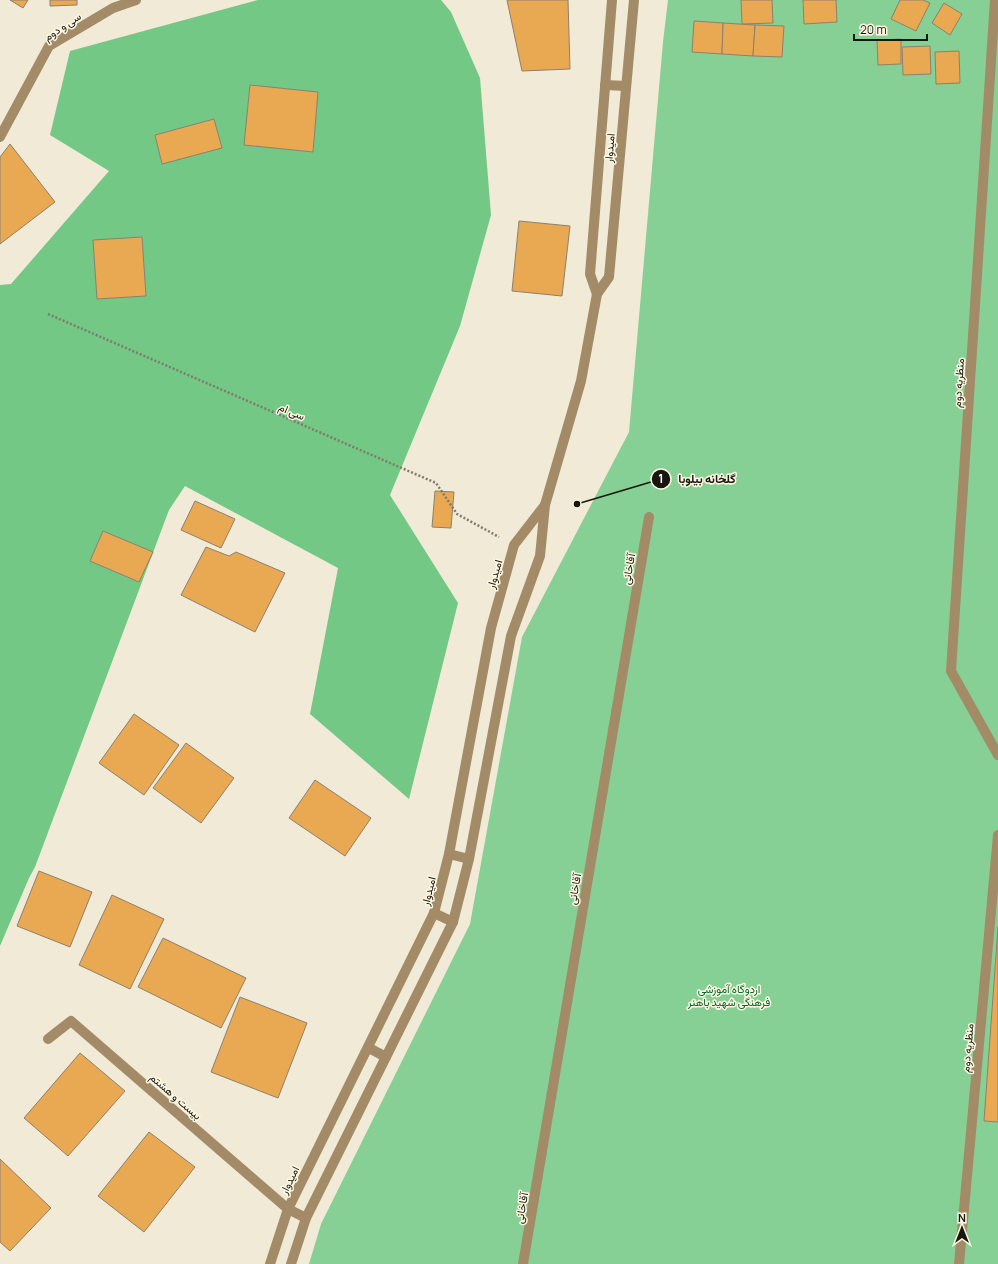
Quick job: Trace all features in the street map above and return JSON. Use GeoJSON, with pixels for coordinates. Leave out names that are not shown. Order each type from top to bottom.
{"type":"FeatureCollection","features":[{"type":"Feature","properties":{"kind":"street","name":"سی و دوم"},"geometry":{"type":"LineString","coordinates":[[0,137],[50,46],[113,4],[136,0]]}},
{"type":"Feature","properties":{"kind":"street","name":"امیدوار"},"geometry":{"type":"LineString","coordinates":[[597,294],[590,274],[612,0]]}},
{"type":"Feature","properties":{"kind":"street","name":"امیدوار"},"geometry":{"type":"LineString","coordinates":[[290,1264],[306,1218],[454,922],[469,859],[511,636],[540,556],[545,505],[581,381],[597,294],[609,277],[634,0]]}},
{"type":"Feature","properties":{"kind":"street","name":"منظریه دوم"},"geometry":{"type":"LineString","coordinates":[[995,0],[951,671],[998,755]]}},
{"type":"Feature","properties":{"kind":"street"},"geometry":{"type":"LineString","coordinates":[[605,85],[626,86]]}},
{"type":"Feature","properties":{"kind":"street","name":"امیدوار"},"geometry":{"type":"LineString","coordinates":[[270,1264],[288,1208],[434,913],[449,854],[491,628],[514,545],[545,505]]}},
{"type":"Feature","properties":{"kind":"street","name":"آقاخانی"},"geometry":{"type":"LineString","coordinates":[[523,1264],[649,517]]}},
{"type":"Feature","properties":{"kind":"street","name":"منظریه دوم"},"geometry":{"type":"LineString","coordinates":[[959,1264],[998,835]]}},
{"type":"Feature","properties":{"kind":"street"},"geometry":{"type":"LineString","coordinates":[[449,854],[469,859]]}},
{"type":"Feature","properties":{"kind":"street"},"geometry":{"type":"LineString","coordinates":[[434,913],[454,922]]}},
{"type":"Feature","properties":{"kind":"street","name":"بیست و هشتم"},"geometry":{"type":"LineString","coordinates":[[48,1039],[70,1021],[288,1208]]}},
{"type":"Feature","properties":{"kind":"street"},"geometry":{"type":"LineString","coordinates":[[368,1048],[386,1057]]}},
{"type":"Feature","properties":{"kind":"street"},"geometry":{"type":"LineString","coordinates":[[288,1208],[306,1218]]}},
{"type":"Feature","properties":{"kind":"path","name":"سی ام"},"geometry":{"type":"LineString","coordinates":[[48,314],[436,483],[457,514],[514,545]]}},
{"type":"Feature","properties":{"kind":"green space"},"geometry":{"type":"Polygon","coordinates":[[[258,0],[441,0],[451,12],[480,78],[491,215],[460,326],[390,495],[458,603],[409,799],[310,714],[338,568],[185,486],[169,510],[35,867],[0,946],[0,285],[11,284],[109,171],[50,135],[70,51],[258,0]]]}},
{"type":"Feature","properties":{"kind":"green space","name":"اردوگاه آموزشی فرهنگی شهید باهنر"},"geometry":{"type":"Polygon","coordinates":[[[668,0],[998,0],[998,1264],[309,1264],[321,1224],[470,924],[522,637],[629,432],[663,42],[668,0]]]}},
{"type":"Feature","properties":{"kind":"building"},"geometry":{"type":"Polygon","coordinates":[[[10,0],[28,0],[23,8],[10,0]]]}},
{"type":"Feature","properties":{"kind":"building"},"geometry":{"type":"Polygon","coordinates":[[[50,0],[77,0],[77,5],[50,6],[50,0]]]}},
{"type":"Feature","properties":{"kind":"building"},"geometry":{"type":"Polygon","coordinates":[[[507,0],[568,0],[570,69],[522,71],[507,0]]]}},
{"type":"Feature","properties":{"kind":"building"},"geometry":{"type":"Polygon","coordinates":[[[741,0],[772,0],[773,23],[742,24],[741,0]]]}},
{"type":"Feature","properties":{"kind":"building"},"geometry":{"type":"Polygon","coordinates":[[[803,0],[836,0],[837,22],[804,24],[803,0]]]}},
{"type":"Feature","properties":{"kind":"building"},"geometry":{"type":"Polygon","coordinates":[[[900,0],[923,0],[930,3],[916,31],[891,19],[900,0]]]}},
{"type":"Feature","properties":{"kind":"building"},"geometry":{"type":"Polygon","coordinates":[[[944,3],[962,14],[950,35],[932,23],[944,3]]]}},
{"type":"Feature","properties":{"kind":"building"},"geometry":{"type":"Polygon","coordinates":[[[694,21],[723,23],[722,54],[692,52],[694,21]]]}},
{"type":"Feature","properties":{"kind":"building"},"geometry":{"type":"Polygon","coordinates":[[[723,23],[755,25],[753,56],[722,54],[723,23]]]}},
{"type":"Feature","properties":{"kind":"building"},"geometry":{"type":"Polygon","coordinates":[[[755,25],[784,26],[782,57],[753,56],[755,25]]]}},
{"type":"Feature","properties":{"kind":"building"},"geometry":{"type":"Polygon","coordinates":[[[901,39],[901,64],[878,65],[877,40],[901,39]]]}},
{"type":"Feature","properties":{"kind":"building"},"geometry":{"type":"Polygon","coordinates":[[[930,46],[931,74],[903,75],[902,47],[930,46]]]}},
{"type":"Feature","properties":{"kind":"building"},"geometry":{"type":"Polygon","coordinates":[[[959,51],[960,83],[936,84],[935,52],[959,51]]]}},
{"type":"Feature","properties":{"kind":"building"},"geometry":{"type":"Polygon","coordinates":[[[250,85],[318,92],[313,152],[244,145],[250,85]]]}},
{"type":"Feature","properties":{"kind":"building"},"geometry":{"type":"Polygon","coordinates":[[[214,119],[222,148],[162,164],[155,135],[214,119]]]}},
{"type":"Feature","properties":{"kind":"building"},"geometry":{"type":"Polygon","coordinates":[[[10,144],[55,202],[0,244],[0,157],[10,144]]]}},
{"type":"Feature","properties":{"kind":"building"},"geometry":{"type":"Polygon","coordinates":[[[519,221],[570,226],[562,296],[512,291],[519,221]]]}},
{"type":"Feature","properties":{"kind":"building"},"geometry":{"type":"Polygon","coordinates":[[[142,237],[146,296],[97,299],[93,240],[142,237]]]}},
{"type":"Feature","properties":{"kind":"building"},"geometry":{"type":"Polygon","coordinates":[[[435,491],[454,492],[451,528],[432,527],[435,491]]]}},
{"type":"Feature","properties":{"kind":"building"},"geometry":{"type":"Polygon","coordinates":[[[195,501],[235,519],[221,548],[181,530],[195,501]]]}},
{"type":"Feature","properties":{"kind":"building"},"geometry":{"type":"Polygon","coordinates":[[[103,531],[153,552],[139,582],[90,561],[103,531]]]}},
{"type":"Feature","properties":{"kind":"building"},"geometry":{"type":"Polygon","coordinates":[[[206,547],[229,556],[236,552],[285,573],[255,632],[181,595],[206,547]]]}},
{"type":"Feature","properties":{"kind":"building"},"geometry":{"type":"Polygon","coordinates":[[[134,714],[179,745],[144,795],[99,763],[134,714]]]}},
{"type":"Feature","properties":{"kind":"building"},"geometry":{"type":"Polygon","coordinates":[[[186,743],[234,778],[201,823],[153,788],[186,743]]]}},
{"type":"Feature","properties":{"kind":"building"},"geometry":{"type":"Polygon","coordinates":[[[315,780],[371,818],[345,856],[289,818],[315,780]]]}},
{"type":"Feature","properties":{"kind":"building"},"geometry":{"type":"Polygon","coordinates":[[[39,871],[92,892],[70,947],[17,926],[39,871]]]}},
{"type":"Feature","properties":{"kind":"building"},"geometry":{"type":"Polygon","coordinates":[[[112,895],[164,919],[130,989],[79,965],[112,895]]]}},
{"type":"Feature","properties":{"kind":"building"},"geometry":{"type":"Polygon","coordinates":[[[998,927],[998,1122],[984,1121],[998,927]]]}},
{"type":"Feature","properties":{"kind":"building"},"geometry":{"type":"Polygon","coordinates":[[[163,938],[246,978],[221,1028],[138,987],[163,938]]]}},
{"type":"Feature","properties":{"kind":"building"},"geometry":{"type":"Polygon","coordinates":[[[240,997],[307,1023],[278,1098],[211,1072],[240,997]]]}},
{"type":"Feature","properties":{"kind":"building"},"geometry":{"type":"Polygon","coordinates":[[[80,1053],[125,1091],[68,1156],[24,1118],[80,1053]]]}},
{"type":"Feature","properties":{"kind":"building"},"geometry":{"type":"Polygon","coordinates":[[[149,1132],[195,1167],[144,1232],[98,1196],[149,1132]]]}},
{"type":"Feature","properties":{"kind":"building"},"geometry":{"type":"Polygon","coordinates":[[[0,1159],[51,1208],[10,1251],[0,1242],[0,1159]]]}},
{"type":"Feature","properties":{"kind":"place","name":"گلخانه بیلوبا"},"geometry":{"type":"Point","coordinates":[577,504]}}]}
